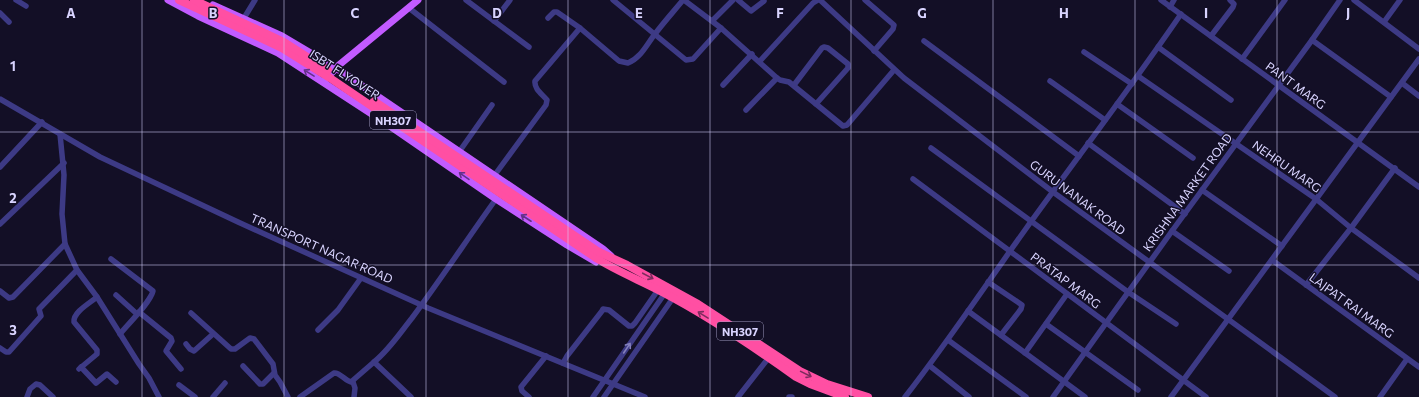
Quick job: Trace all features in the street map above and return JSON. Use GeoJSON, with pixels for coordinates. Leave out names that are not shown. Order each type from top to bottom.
{"type":"FeatureCollection","features":[{"type":"Feature","properties":{"kind":"highway","name":"ISBT FLYOVER"},"geometry":{"type":"LineString","coordinates":[[179,0],[282,48],[330,78],[598,255],[614,258]]}},
{"type":"Feature","properties":{"kind":"highway","name":"ISBT FLYOVER"},"geometry":{"type":"LineString","coordinates":[[194,0],[284,42],[598,255],[608,265]]}},
{"type":"Feature","properties":{"kind":"highway","name":"NH307"},"geometry":{"type":"LineString","coordinates":[[614,258],[698,304],[770,355],[796,377],[825,394],[845,397]]}},
{"type":"Feature","properties":{"kind":"highway","name":"NH307"},"geometry":{"type":"LineString","coordinates":[[608,265],[662,292],[770,355],[827,384],[868,397]]}},
{"type":"Feature","properties":{"kind":"main road"},"geometry":{"type":"LineString","coordinates":[[168,0],[198,16],[278,53],[324,82],[496,199],[567,245],[596,262],[608,265]]}},
{"type":"Feature","properties":{"kind":"main road"},"geometry":{"type":"LineString","coordinates":[[202,0],[282,36],[336,68],[603,249],[614,258]]}},
{"type":"Feature","properties":{"kind":"main road"},"geometry":{"type":"LineString","coordinates":[[324,82],[336,68],[418,0]]}},
{"type":"Feature","properties":{"kind":"street"},"geometry":{"type":"LineString","coordinates":[[16,0],[26,6]]}},
{"type":"Feature","properties":{"kind":"street"},"geometry":{"type":"LineString","coordinates":[[244,18],[255,0]]}},
{"type":"Feature","properties":{"kind":"street"},"geometry":{"type":"LineString","coordinates":[[466,0],[529,47]]}},
{"type":"Feature","properties":{"kind":"street"},"geometry":{"type":"LineString","coordinates":[[494,21],[510,0]]}},
{"type":"Feature","properties":{"kind":"street"},"geometry":{"type":"LineString","coordinates":[[613,0],[682,58],[689,60],[693,59],[721,28]]}},
{"type":"Feature","properties":{"kind":"street"},"geometry":{"type":"LineString","coordinates":[[548,18],[554,12],[557,12],[580,28],[619,61],[628,63],[640,54],[684,0],[713,20],[777,78],[794,85],[841,125],[845,126],[894,70]]}},
{"type":"Feature","properties":{"kind":"street"},"geometry":{"type":"LineString","coordinates":[[713,20],[732,0]]}},
{"type":"Feature","properties":{"kind":"street"},"geometry":{"type":"LineString","coordinates":[[738,0],[751,11],[764,1]]}},
{"type":"Feature","properties":{"kind":"street","name":"GURU NANAK ROAD"},"geometry":{"type":"LineString","coordinates":[[760,61],[813,2],[819,0],[894,70],[1053,192],[1335,397]]}},
{"type":"Feature","properties":{"kind":"street"},"geometry":{"type":"LineString","coordinates":[[865,0],[894,25],[894,29],[874,51]]}},
{"type":"Feature","properties":{"kind":"street","name":"PANT MARG"},"geometry":{"type":"LineString","coordinates":[[1161,0],[1278,86],[1395,168],[1419,187]]}},
{"type":"Feature","properties":{"kind":"street"},"geometry":{"type":"LineString","coordinates":[[1170,6],[1174,0]]}},
{"type":"Feature","properties":{"kind":"street"},"geometry":{"type":"LineString","coordinates":[[1211,36],[1234,7],[1234,4],[1230,0]]}},
{"type":"Feature","properties":{"kind":"street"},"geometry":{"type":"LineString","coordinates":[[1242,59],[1285,0]]}},
{"type":"Feature","properties":{"kind":"street","name":"KRISHNA MARKET ROAD"},"geometry":{"type":"LineString","coordinates":[[1053,397],[1340,0]]}},
{"type":"Feature","properties":{"kind":"street"},"geometry":{"type":"LineString","coordinates":[[1354,0],[1419,49]]}},
{"type":"Feature","properties":{"kind":"street"},"geometry":{"type":"LineString","coordinates":[[1384,22],[1400,0]]}},
{"type":"Feature","properties":{"kind":"street"},"geometry":{"type":"LineString","coordinates":[[408,8],[504,82]]}},
{"type":"Feature","properties":{"kind":"street"},"geometry":{"type":"LineString","coordinates":[[0,13],[9,22]]}},
{"type":"Feature","properties":{"kind":"street"},"geometry":{"type":"LineString","coordinates":[[905,397],[930,366],[1010,251],[1138,76],[1181,14]]}},
{"type":"Feature","properties":{"kind":"street"},"geometry":{"type":"LineString","coordinates":[[494,176],[546,104],[547,100],[536,89],[536,81],[580,28]]}},
{"type":"Feature","properties":{"kind":"street"},"geometry":{"type":"LineString","coordinates":[[1312,40],[1391,97]]}},
{"type":"Feature","properties":{"kind":"street"},"geometry":{"type":"LineString","coordinates":[[924,41],[1079,156]]}},
{"type":"Feature","properties":{"kind":"street"},"geometry":{"type":"LineString","coordinates":[[794,85],[824,47],[828,48],[848,64],[848,68],[816,104]]}},
{"type":"Feature","properties":{"kind":"street"},"geometry":{"type":"LineString","coordinates":[[1158,47],[1231,100]]}},
{"type":"Feature","properties":{"kind":"street"},"geometry":{"type":"LineString","coordinates":[[1084,52],[1132,84]]}},
{"type":"Feature","properties":{"kind":"street"},"geometry":{"type":"LineString","coordinates":[[723,86],[752,54]]}},
{"type":"Feature","properties":{"kind":"street"},"geometry":{"type":"LineString","coordinates":[[1171,397],[1419,60]]}},
{"type":"Feature","properties":{"kind":"street","name":"NEHRU MARG"},"geometry":{"type":"LineString","coordinates":[[1138,76],[1316,199],[1351,228],[1419,278]]}},
{"type":"Feature","properties":{"kind":"street"},"geometry":{"type":"LineString","coordinates":[[746,110],[777,78]]}},
{"type":"Feature","properties":{"kind":"street"},"geometry":{"type":"LineString","coordinates":[[1050,81],[1105,120]]}},
{"type":"Feature","properties":{"kind":"street"},"geometry":{"type":"LineString","coordinates":[[1402,83],[1419,96]]}},
{"type":"Feature","properties":{"kind":"street","name":"TRANSPORT NAGAR ROAD"},"geometry":{"type":"LineString","coordinates":[[0,99],[100,157],[361,278],[422,305],[645,397]]}},
{"type":"Feature","properties":{"kind":"street"},"geometry":{"type":"LineString","coordinates":[[1117,104],[1193,158]]}},
{"type":"Feature","properties":{"kind":"street"},"geometry":{"type":"LineString","coordinates":[[459,152],[492,105]]}},
{"type":"Feature","properties":{"kind":"street"},"geometry":{"type":"LineString","coordinates":[[0,167],[42,122]]}},
{"type":"Feature","properties":{"kind":"street"},"geometry":{"type":"LineString","coordinates":[[60,134],[64,163],[62,214],[65,244],[77,270],[149,378],[159,397]]}},
{"type":"Feature","properties":{"kind":"street"},"geometry":{"type":"LineString","coordinates":[[1088,143],[1185,214]]}},
{"type":"Feature","properties":{"kind":"street"},"geometry":{"type":"LineString","coordinates":[[931,148],[1128,292],[1176,324]]}},
{"type":"Feature","properties":{"kind":"street"},"geometry":{"type":"LineString","coordinates":[[0,224],[64,163]]}},
{"type":"Feature","properties":{"kind":"street"},"geometry":{"type":"LineString","coordinates":[[1306,285],[1351,228],[1395,168]]}},
{"type":"Feature","properties":{"kind":"street","name":"PRATAP MARG"},"geometry":{"type":"LineString","coordinates":[[913,180],[1206,397]]}},
{"type":"Feature","properties":{"kind":"street"},"geometry":{"type":"LineString","coordinates":[[1202,190],[1282,246]]}},
{"type":"Feature","properties":{"kind":"street"},"geometry":{"type":"LineString","coordinates":[[353,382],[391,345],[422,305],[496,199]]}},
{"type":"Feature","properties":{"kind":"street"},"geometry":{"type":"LineString","coordinates":[[1172,231],[1229,271]]}},
{"type":"Feature","properties":{"kind":"street"},"geometry":{"type":"LineString","coordinates":[[0,291],[9,298],[13,297],[65,244]]}},
{"type":"Feature","properties":{"kind":"street"},"geometry":{"type":"LineString","coordinates":[[111,259],[152,291],[151,297],[120,334]]}},
{"type":"Feature","properties":{"kind":"street","name":"LAJPAT RAI MARG"},"geometry":{"type":"LineString","coordinates":[[1272,260],[1419,367]]}},
{"type":"Feature","properties":{"kind":"street"},"geometry":{"type":"LineString","coordinates":[[0,348],[6,352],[9,352],[41,316],[39,309],[77,270]]}},
{"type":"Feature","properties":{"kind":"street"},"geometry":{"type":"LineString","coordinates":[[318,330],[338,310],[361,278]]}},
{"type":"Feature","properties":{"kind":"street"},"geometry":{"type":"LineString","coordinates":[[988,282],[1022,305],[1021,309],[1001,335]]}},
{"type":"Feature","properties":{"kind":"street"},"geometry":{"type":"LineString","coordinates":[[632,326],[662,292]]}},
{"type":"Feature","properties":{"kind":"street"},"geometry":{"type":"LineString","coordinates":[[593,397],[638,332],[662,292]]}},
{"type":"Feature","properties":{"kind":"street"},"geometry":{"type":"LineString","coordinates":[[1025,353],[1067,294]]}},
{"type":"Feature","properties":{"kind":"street"},"geometry":{"type":"LineString","coordinates":[[116,295],[171,338],[172,341],[166,351],[181,369]]}},
{"type":"Feature","properties":{"kind":"street"},"geometry":{"type":"LineString","coordinates":[[97,298],[75,315],[73,319],[98,350],[97,354],[80,368],[96,383],[107,374],[116,382]]}},
{"type":"Feature","properties":{"kind":"street"},"geometry":{"type":"LineString","coordinates":[[604,397],[673,298]]}},
{"type":"Feature","properties":{"kind":"street"},"geometry":{"type":"LineString","coordinates":[[563,363],[571,350],[603,310],[609,310],[638,332]]}},
{"type":"Feature","properties":{"kind":"street"},"geometry":{"type":"LineString","coordinates":[[968,311],[1084,397]]}},
{"type":"Feature","properties":{"kind":"street"},"geometry":{"type":"LineString","coordinates":[[191,313],[228,348],[233,350],[250,338],[254,339],[273,364],[274,373],[288,397]]}},
{"type":"Feature","properties":{"kind":"street"},"geometry":{"type":"LineString","coordinates":[[1046,324],[1138,390]]}},
{"type":"Feature","properties":{"kind":"street"},"geometry":{"type":"LineString","coordinates":[[186,344],[194,351],[213,334]]}},
{"type":"Feature","properties":{"kind":"street"},"geometry":{"type":"LineString","coordinates":[[948,340],[1026,397]]}},
{"type":"Feature","properties":{"kind":"street"},"geometry":{"type":"LineString","coordinates":[[738,397],[770,355]]}},
{"type":"Feature","properties":{"kind":"street"},"geometry":{"type":"LineString","coordinates":[[529,397],[522,391],[521,387],[546,356]]}},
{"type":"Feature","properties":{"kind":"street"},"geometry":{"type":"LineString","coordinates":[[1380,397],[1407,359]]}},
{"type":"Feature","properties":{"kind":"street"},"geometry":{"type":"LineString","coordinates":[[374,362],[411,397]]}},
{"type":"Feature","properties":{"kind":"street"},"geometry":{"type":"LineString","coordinates":[[243,366],[260,384],[262,384],[274,373]]}},
{"type":"Feature","properties":{"kind":"street"},"geometry":{"type":"LineString","coordinates":[[930,366],[969,397]]}},
{"type":"Feature","properties":{"kind":"street"},"geometry":{"type":"LineString","coordinates":[[300,397],[337,372],[350,382],[353,382],[356,388],[354,397]]}},
{"type":"Feature","properties":{"kind":"street"},"geometry":{"type":"LineString","coordinates":[[213,397],[225,383]]}},
{"type":"Feature","properties":{"kind":"street"},"geometry":{"type":"LineString","coordinates":[[27,397],[29,391],[36,384],[53,397]]}},
{"type":"Feature","properties":{"kind":"street"},"geometry":{"type":"LineString","coordinates":[[179,385],[195,397]]}}]}
